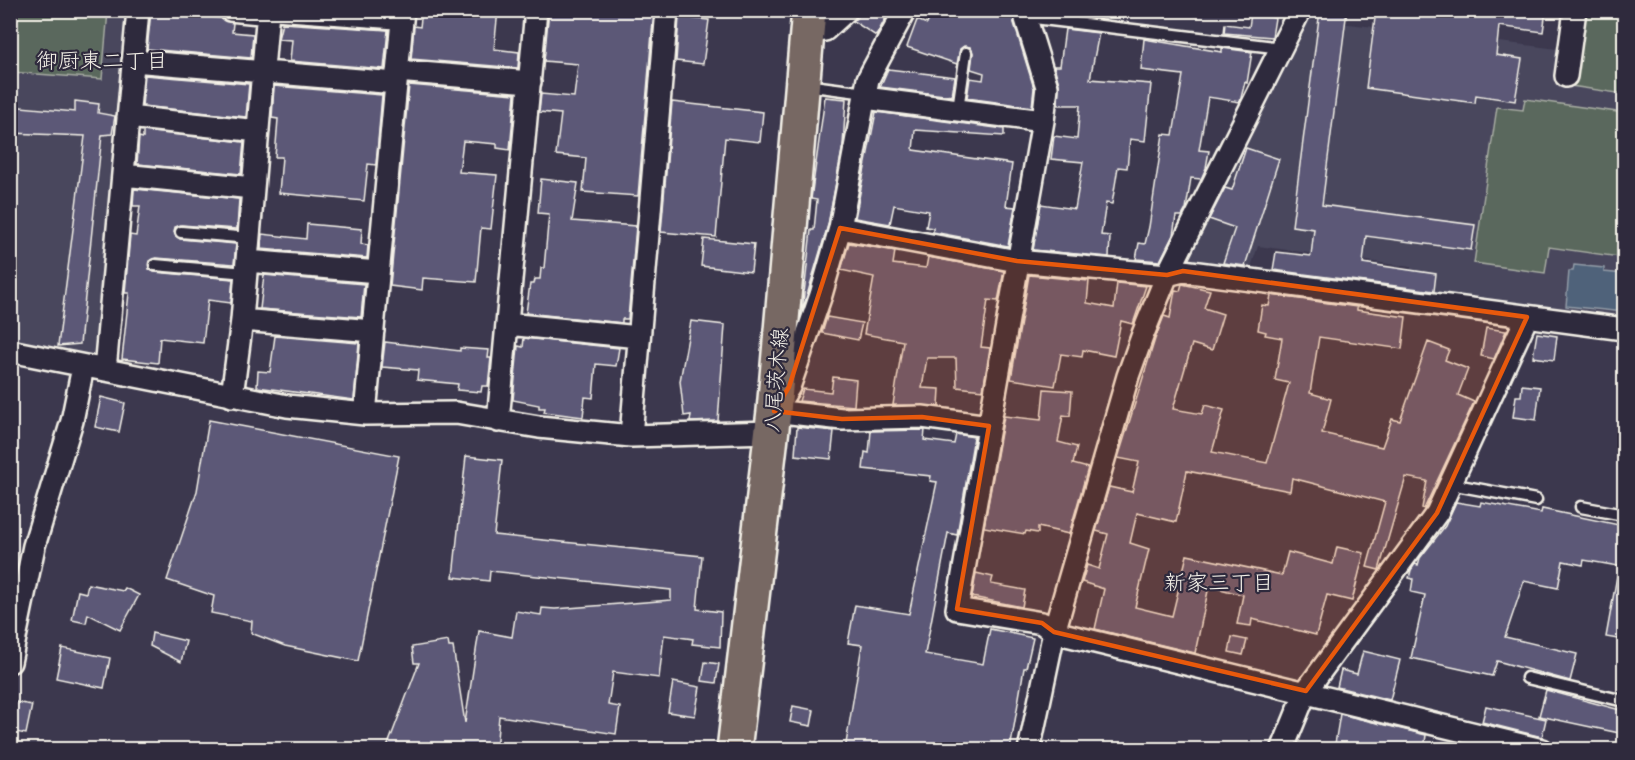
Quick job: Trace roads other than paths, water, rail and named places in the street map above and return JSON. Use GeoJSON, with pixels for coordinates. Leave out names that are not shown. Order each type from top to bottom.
{"type":"FeatureCollection","features":[{"type":"Feature","properties":{"kind":"main road","name":"八尾茨木線"},"geometry":{"type":"LineString","coordinates":[[734,750],[772,421],[808,22]]}},
{"type":"Feature","properties":{"kind":"street"},"geometry":{"type":"LineString","coordinates":[[105,370],[138,10]]}},
{"type":"Feature","properties":{"kind":"street"},"geometry":{"type":"LineString","coordinates":[[230,10],[268,12],[242,320],[232,396]]}},
{"type":"Feature","properties":{"kind":"street"},"geometry":{"type":"LineString","coordinates":[[498,420],[536,10]]}},
{"type":"Feature","properties":{"kind":"street"},"geometry":{"type":"LineString","coordinates":[[631,436],[667,10]]}},
{"type":"Feature","properties":{"kind":"street"},"geometry":{"type":"LineString","coordinates":[[808,22],[825,30],[847,10]]}},
{"type":"Feature","properties":{"kind":"street"},"geometry":{"type":"LineString","coordinates":[[772,421],[789,387],[821,295],[840,228],[868,80],[905,10]]}},
{"type":"Feature","properties":{"kind":"street"},"geometry":{"type":"LineString","coordinates":[[1029,750],[1054,632],[1128,376],[1167,275],[1300,10]]}},
{"type":"Feature","properties":{"kind":"street"},"geometry":{"type":"LineString","coordinates":[[1566,76],[1575,10]]}},
{"type":"Feature","properties":{"kind":"street"},"geometry":{"type":"LineString","coordinates":[[1026,14],[1047,87],[1043,121],[957,609],[1042,623],[1054,632],[1542,750]]}},
{"type":"Feature","properties":{"kind":"street"},"geometry":{"type":"LineString","coordinates":[[365,414],[403,17]]}},
{"type":"Feature","properties":{"kind":"street"},"geometry":{"type":"LineString","coordinates":[[134,61],[263,71],[530,82]]}},
{"type":"Feature","properties":{"kind":"street"},"geometry":{"type":"LineString","coordinates":[[865,96],[1043,121]]}},
{"type":"Feature","properties":{"kind":"street"},"geometry":{"type":"LineString","coordinates":[[128,117],[258,131]]}},
{"type":"Feature","properties":{"kind":"street"},"geometry":{"type":"LineString","coordinates":[[123,175],[253,189]]}},
{"type":"Feature","properties":{"kind":"street"},"geometry":{"type":"LineString","coordinates":[[840,228],[1017,261],[1167,275],[1183,271],[1624,329]]}},
{"type":"Feature","properties":{"kind":"street"},"geometry":{"type":"LineString","coordinates":[[246,267],[378,272]]}},
{"type":"Feature","properties":{"kind":"street"},"geometry":{"type":"LineString","coordinates":[[1282,750],[1306,692],[1437,513],[1527,318]]}},
{"type":"Feature","properties":{"kind":"street"},"geometry":{"type":"LineString","coordinates":[[242,320],[373,331]]}},
{"type":"Feature","properties":{"kind":"street"},"geometry":{"type":"LineString","coordinates":[[507,324],[639,337]]}},
{"type":"Feature","properties":{"kind":"street"},"geometry":{"type":"LineString","coordinates":[[10,351],[83,367],[178,382],[232,396],[287,406],[365,414],[456,413],[539,428],[631,436],[772,421],[842,419],[922,417],[989,426]]}},
{"type":"Feature","properties":{"kind":"street"},"geometry":{"type":"LineString","coordinates":[[10,662],[34,546],[72,421],[83,367]]}},
{"type":"Feature","properties":{"kind":"lane"},"geometry":{"type":"LineString","coordinates":[[268,12],[403,17]]}},
{"type":"Feature","properties":{"kind":"lane"},"geometry":{"type":"LineString","coordinates":[[1026,14],[1282,48]]}},
{"type":"Feature","properties":{"kind":"lane"},"geometry":{"type":"LineString","coordinates":[[958,109],[966,53]]}},
{"type":"Feature","properties":{"kind":"lane"},"geometry":{"type":"LineString","coordinates":[[802,84],[865,96]]}},
{"type":"Feature","properties":{"kind":"lane"},"geometry":{"type":"LineString","coordinates":[[181,232],[249,238]]}},
{"type":"Feature","properties":{"kind":"lane"},"geometry":{"type":"LineString","coordinates":[[155,265],[246,267]]}},
{"type":"Feature","properties":{"kind":"lane"},"geometry":{"type":"LineString","coordinates":[[1450,484],[1536,500]]}},
{"type":"Feature","properties":{"kind":"lane"},"geometry":{"type":"LineString","coordinates":[[1581,507],[1624,514]]}},
{"type":"Feature","properties":{"kind":"lane"},"geometry":{"type":"LineString","coordinates":[[1527,678],[1624,700]]}},
{"type":"Feature","properties":{"kind":"water"},"geometry":{"type":"Polygon","coordinates":[[[1574,265],[1604,268],[1604,272],[1624,274],[1624,312],[1566,306],[1569,271],[1573,271],[1574,265]]]}},
{"type":"Feature","properties":{"kind":"district","name":"御厨東二丁目"},"geometry":{"type":"Point","coordinates":[102,60]}},
{"type":"Feature","properties":{"kind":"district","name":"新家三丁目"},"geometry":{"type":"Point","coordinates":[1219,582]}}]}
